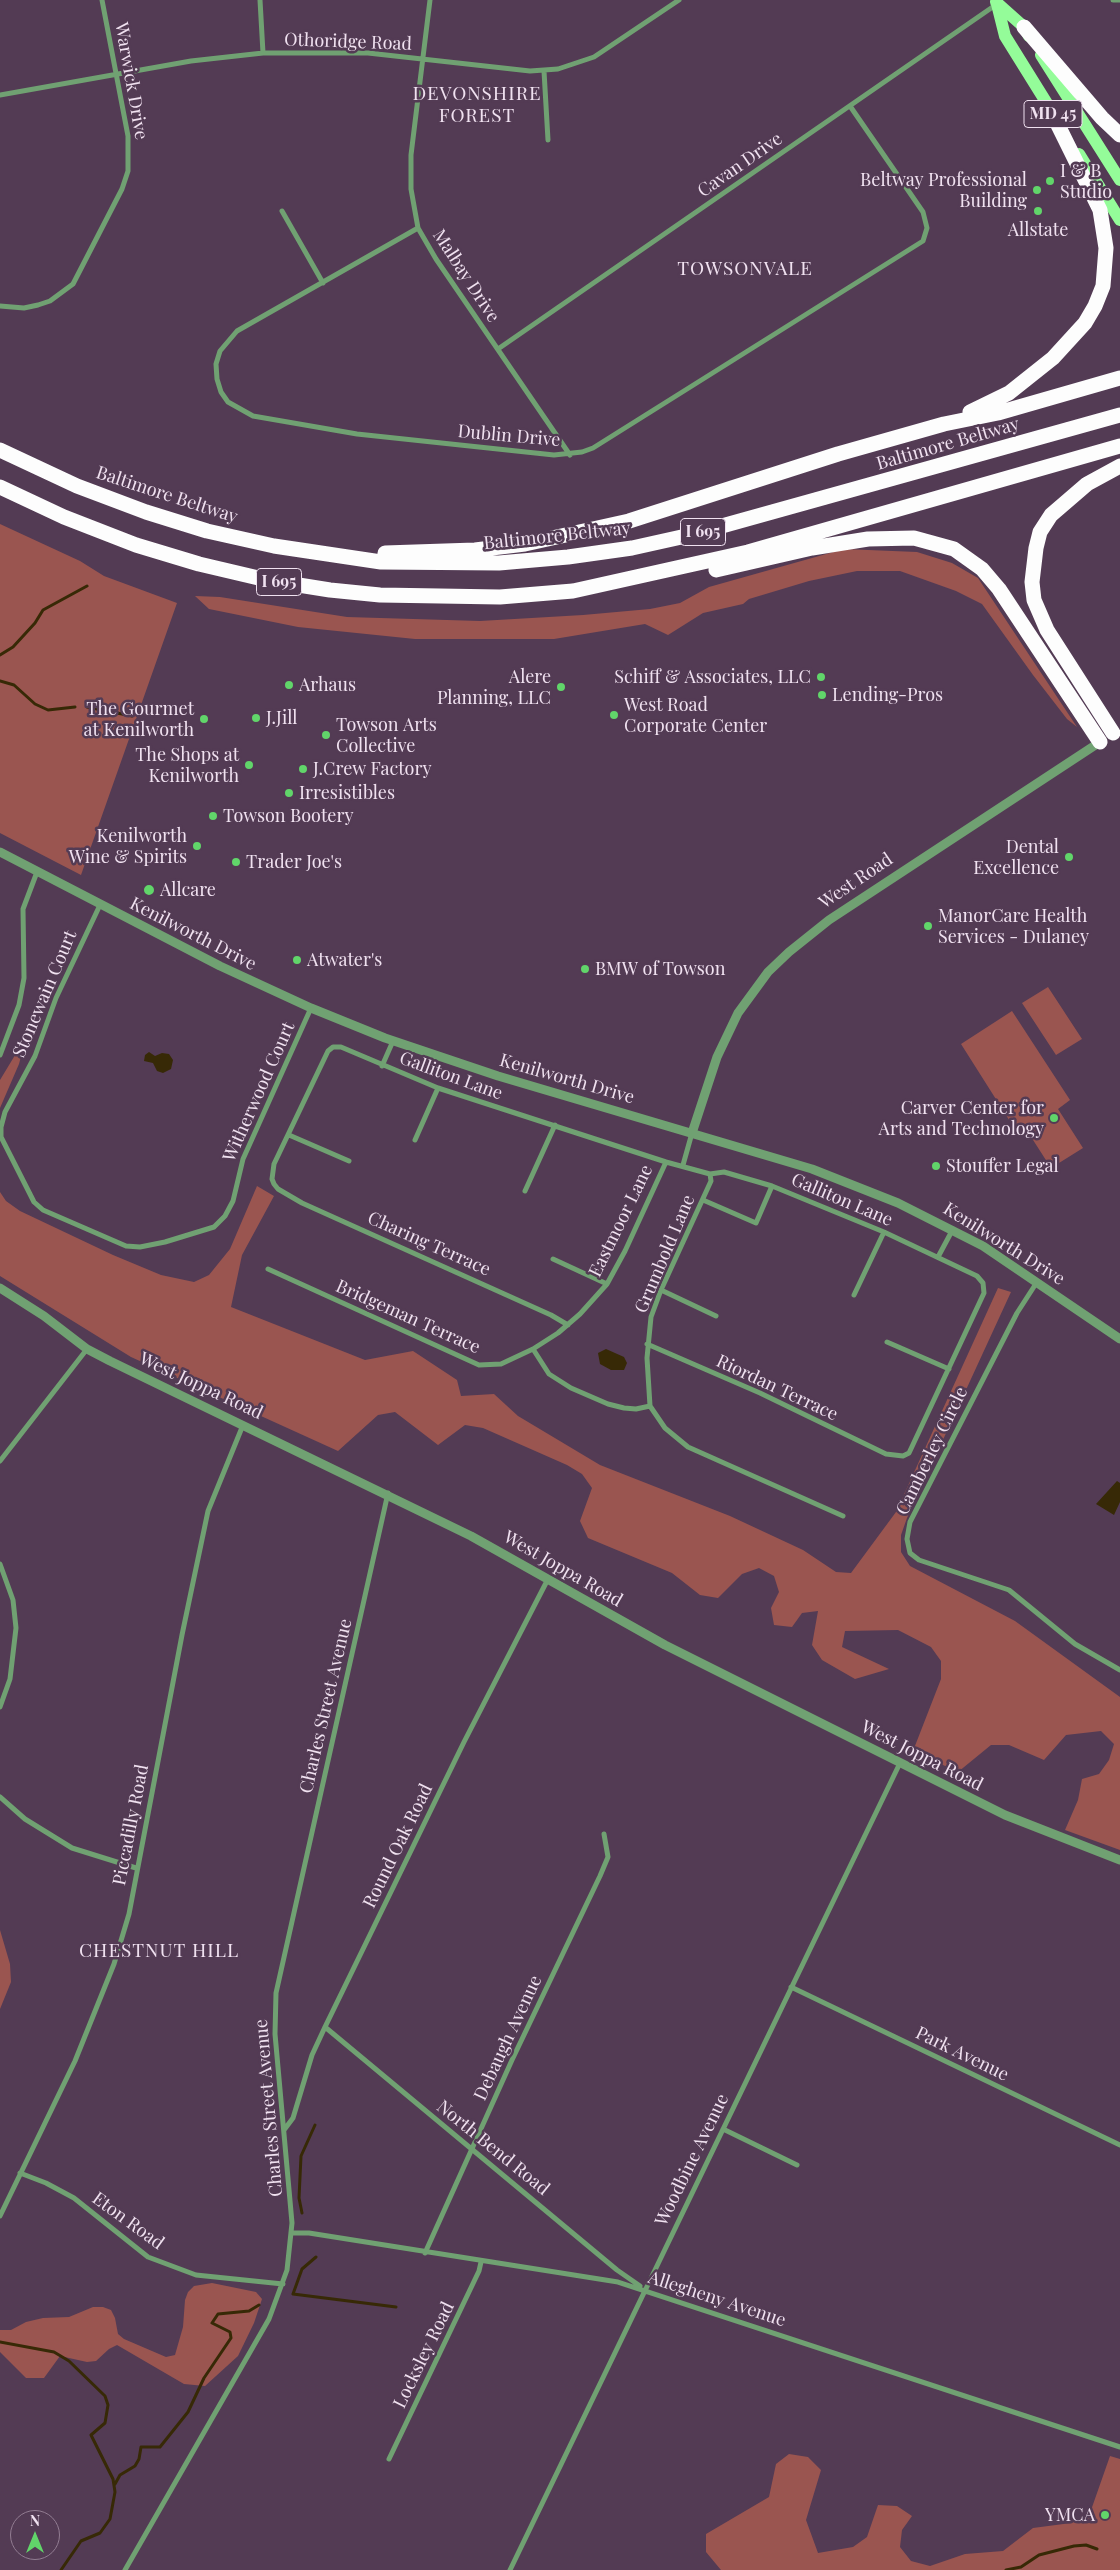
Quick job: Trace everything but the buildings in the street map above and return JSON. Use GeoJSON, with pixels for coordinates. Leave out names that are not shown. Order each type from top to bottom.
{"type":"FeatureCollection","features":[{"type":"Feature","properties":{"kind":"highway"},"geometry":{"type":"LineString","coordinates":[[1024,27],[1102,118],[1120,135]]}},
{"type":"Feature","properties":{"kind":"highway"},"geometry":{"type":"LineString","coordinates":[[944,424],[1009,393],[1054,358],[1085,323],[1096,306],[1103,286],[1106,248],[1100,210],[1051,110]]}},
{"type":"Feature","properties":{"kind":"highway"},"geometry":{"type":"LineString","coordinates":[[274,546],[381,553],[475,550],[525,544],[629,521],[838,454],[944,424],[998,413],[1120,378]]}},
{"type":"Feature","properties":{"kind":"highway","name":"Baltimore Beltway"},"geometry":{"type":"LineString","coordinates":[[0,450],[77,486],[146,512],[207,531],[274,546],[381,562],[498,563],[632,548],[739,522],[1120,414]]}},
{"type":"Feature","properties":{"kind":"highway","name":"I 695"},"geometry":{"type":"LineString","coordinates":[[0,487],[64,517],[136,545],[199,564],[267,580],[330,590],[428,598],[500,597],[573,591],[748,552],[1120,446]]}},
{"type":"Feature","properties":{"kind":"highway"},"geometry":{"type":"LineString","coordinates":[[1117,731],[1047,630],[1034,600],[1032,582],[1040,532],[1051,515],[1086,484],[1120,466]]}},
{"type":"Feature","properties":{"kind":"highway"},"geometry":{"type":"LineString","coordinates":[[573,591],[697,574],[844,542],[892,538],[914,538],[937,542],[969,558],[999,589],[1100,742]]}},
{"type":"Feature","properties":{"kind":"main road","name":"MD 45"},"geometry":{"type":"LineString","coordinates":[[996,2],[1024,27],[1120,180]]}},
{"type":"Feature","properties":{"kind":"main road","name":"MD 45"},"geometry":{"type":"LineString","coordinates":[[996,2],[1005,36],[1120,220]]}},
{"type":"Feature","properties":{"kind":"main road","name":"West Road"},"geometry":{"type":"LineString","coordinates":[[1100,742],[1117,731]]}},
{"type":"Feature","properties":{"kind":"street","name":"Warwick Drive"},"geometry":{"type":"LineString","coordinates":[[0,306],[24,308],[50,301],[73,284],[80,274],[122,189],[128,172],[128,136],[102,0]]}},
{"type":"Feature","properties":{"kind":"street"},"geometry":{"type":"LineString","coordinates":[[260,0],[263,54]]}},
{"type":"Feature","properties":{"kind":"street","name":"Malbay Drive"},"geometry":{"type":"LineString","coordinates":[[430,0],[410,172],[418,228],[436,259],[570,455]]}},
{"type":"Feature","properties":{"kind":"street","name":"Othoridge Road"},"geometry":{"type":"LineString","coordinates":[[0,95],[191,61],[263,54],[341,52],[423,58],[544,71],[575,65],[594,57],[679,0]]}},
{"type":"Feature","properties":{"kind":"street"},"geometry":{"type":"LineString","coordinates":[[1113,0],[1120,0]]}},
{"type":"Feature","properties":{"kind":"street","name":"Cavan Drive"},"geometry":{"type":"LineString","coordinates":[[498,349],[850,106],[996,2]]}},
{"type":"Feature","properties":{"kind":"street"},"geometry":{"type":"LineString","coordinates":[[544,71],[548,140]]}},
{"type":"Feature","properties":{"kind":"street","name":"Dublin Drive"},"geometry":{"type":"LineString","coordinates":[[418,228],[237,331],[220,351],[216,364],[217,379],[221,392],[228,402],[253,416],[288,423],[357,434],[554,455],[570,455],[594,448],[923,241],[927,228],[923,212],[850,106]]}},
{"type":"Feature","properties":{"kind":"street"},"geometry":{"type":"LineString","coordinates":[[282,211],[323,283]]}},
{"type":"Feature","properties":{"kind":"street","name":"West Road"},"geometry":{"type":"LineString","coordinates":[[692,1133],[717,1056],[738,1013],[763,979],[789,952],[845,909],[1100,742]]}},
{"type":"Feature","properties":{"kind":"street","name":"Kenilworth Drive"},"geometry":{"type":"LineString","coordinates":[[0,852],[220,966],[311,1008],[392,1041],[498,1076],[812,1169],[898,1203],[953,1229],[1037,1282],[1120,1339]]}},
{"type":"Feature","properties":{"kind":"street"},"geometry":{"type":"LineString","coordinates":[[0,1055],[19,1005],[24,978],[22,918],[27,898],[38,872]]}},
{"type":"Feature","properties":{"kind":"street","name":"Stonewain Court"},"geometry":{"type":"LineString","coordinates":[[86,1229],[43,1210],[34,1202],[1,1137],[5,1112],[35,1056],[56,998],[100,905]]}},
{"type":"Feature","properties":{"kind":"street","name":"Witherwood Court"},"geometry":{"type":"LineString","coordinates":[[86,1229],[126,1246],[140,1247],[214,1227],[225,1216],[233,1201],[243,1159],[311,1008]]}},
{"type":"Feature","properties":{"kind":"street","name":"Galliton Lane"},"geometry":{"type":"LineString","coordinates":[[382,1066],[392,1041]]}},
{"type":"Feature","properties":{"kind":"street","name":"Galliton Lane"},"geometry":{"type":"LineString","coordinates":[[288,1135],[328,1051],[333,1047],[341,1047],[382,1066],[438,1088],[666,1162],[710,1174],[724,1172],[772,1186],[884,1232],[977,1276],[983,1283],[984,1293],[948,1368]]}},
{"type":"Feature","properties":{"kind":"street"},"geometry":{"type":"LineString","coordinates":[[415,1140],[438,1088]]}},
{"type":"Feature","properties":{"kind":"street"},"geometry":{"type":"LineString","coordinates":[[525,1190],[555,1125]]}},
{"type":"Feature","properties":{"kind":"street"},"geometry":{"type":"LineString","coordinates":[[682,1165],[692,1133]]}},
{"type":"Feature","properties":{"kind":"street"},"geometry":{"type":"LineString","coordinates":[[288,1135],[349,1161]]}},
{"type":"Feature","properties":{"kind":"street","name":"Charing Terrace"},"geometry":{"type":"LineString","coordinates":[[288,1135],[272,1172],[272,1180],[278,1189],[302,1202],[551,1315],[568,1325]]}},
{"type":"Feature","properties":{"kind":"street","name":"Eastmoor Lane"},"geometry":{"type":"LineString","coordinates":[[533,1349],[568,1325],[593,1302],[607,1284],[625,1251],[666,1162]]}},
{"type":"Feature","properties":{"kind":"street","name":"Grumbold Lane"},"geometry":{"type":"LineString","coordinates":[[650,1406],[647,1368],[648,1344],[653,1311],[711,1181],[710,1174]]}},
{"type":"Feature","properties":{"kind":"street"},"geometry":{"type":"LineString","coordinates":[[703,1200],[756,1223],[772,1186]]}},
{"type":"Feature","properties":{"kind":"street"},"geometry":{"type":"LineString","coordinates":[[938,1257],[953,1229]]}},
{"type":"Feature","properties":{"kind":"street"},"geometry":{"type":"LineString","coordinates":[[854,1295],[884,1232]]}},
{"type":"Feature","properties":{"kind":"street"},"geometry":{"type":"LineString","coordinates":[[552,1259],[607,1284]]}},
{"type":"Feature","properties":{"kind":"street","name":"Bridgeman Terrace"},"geometry":{"type":"LineString","coordinates":[[268,1269],[480,1365],[501,1364],[533,1349]]}},
{"type":"Feature","properties":{"kind":"street","name":"Camberley Circle"},"geometry":{"type":"LineString","coordinates":[[1037,1282],[1017,1313],[910,1522],[907,1540],[910,1553],[919,1560],[1009,1590],[1075,1644],[1120,1670]]}},
{"type":"Feature","properties":{"kind":"street","name":"West Joppa Road"},"geometry":{"type":"LineString","coordinates":[[0,1288],[44,1316],[87,1349],[472,1536],[652,1637],[1005,1816],[1120,1860]]}},
{"type":"Feature","properties":{"kind":"street"},"geometry":{"type":"LineString","coordinates":[[661,1290],[716,1316]]}},
{"type":"Feature","properties":{"kind":"street"},"geometry":{"type":"LineString","coordinates":[[887,1342],[948,1368]]}},
{"type":"Feature","properties":{"kind":"street","name":"Riordan Terrace"},"geometry":{"type":"LineString","coordinates":[[648,1344],[760,1393],[886,1454],[903,1456],[909,1452],[948,1368]]}},
{"type":"Feature","properties":{"kind":"street"},"geometry":{"type":"LineString","coordinates":[[0,1461],[87,1349]]}},
{"type":"Feature","properties":{"kind":"street"},"geometry":{"type":"LineString","coordinates":[[533,1349],[549,1374],[571,1388],[608,1404],[624,1408],[636,1409],[650,1406],[665,1428],[688,1447],[843,1516]]}},
{"type":"Feature","properties":{"kind":"street","name":"Piccadilly Road"},"geometry":{"type":"LineString","coordinates":[[0,2216],[46,2122],[98,2006],[129,1914],[136,1868],[208,1511],[243,1424]]}},
{"type":"Feature","properties":{"kind":"street","name":"Charles Street Avenue"},"geometry":{"type":"LineString","coordinates":[[125,2570],[268,2319],[283,2284],[292,2233],[275,2034],[278,1978],[388,1494]]}},
{"type":"Feature","properties":{"kind":"street"},"geometry":{"type":"LineString","coordinates":[[0,1564],[13,1600],[16,1628],[10,1679],[0,1707]]}},
{"type":"Feature","properties":{"kind":"street","name":"Round Oak Road"},"geometry":{"type":"LineString","coordinates":[[284,2130],[293,2118],[306,2073],[325,2027],[464,1742],[548,1579]]}},
{"type":"Feature","properties":{"kind":"street","name":"Woodbine Avenue"},"geometry":{"type":"LineString","coordinates":[[510,2570],[900,1763]]}},
{"type":"Feature","properties":{"kind":"street"},"geometry":{"type":"LineString","coordinates":[[0,1797],[32,1823],[72,1848],[136,1868]]}},
{"type":"Feature","properties":{"kind":"street","name":"Debaugh Avenue"},"geometry":{"type":"LineString","coordinates":[[425,2253],[600,1876],[608,1857],[604,1834]]}},
{"type":"Feature","properties":{"kind":"street","name":"Park Avenue"},"geometry":{"type":"LineString","coordinates":[[791,1987],[1120,2145]]}},
{"type":"Feature","properties":{"kind":"street","name":"North Bend Road"},"geometry":{"type":"LineString","coordinates":[[325,2027],[617,2270],[645,2289]]}},
{"type":"Feature","properties":{"kind":"street"},"geometry":{"type":"LineString","coordinates":[[722,2129],[797,2165]]}},
{"type":"Feature","properties":{"kind":"street","name":"Eton Road"},"geometry":{"type":"LineString","coordinates":[[20,2173],[46,2183],[74,2198],[148,2256],[196,2275],[283,2284]]}},
{"type":"Feature","properties":{"kind":"street","name":"Allegheny Avenue"},"geometry":{"type":"LineString","coordinates":[[292,2233],[309,2234],[618,2282],[645,2289],[1120,2447]]}},
{"type":"Feature","properties":{"kind":"street","name":"Locksley Road"},"geometry":{"type":"LineString","coordinates":[[389,2459],[480,2270],[481,2262]]}},
{"type":"Feature","properties":{"kind":"shaded area"},"geometry":{"type":"Polygon","coordinates":[[[0,524],[80,561],[104,576],[177,603],[81,875],[0,833],[0,524]]]}},
{"type":"Feature","properties":{"kind":"shaded area"},"geometry":{"type":"Polygon","coordinates":[[[844,549],[917,552],[952,563],[978,578],[1077,727],[1067,719],[1033,675],[982,604],[956,591],[900,571],[857,571],[809,581],[749,599],[743,604],[703,613],[668,635],[645,624],[554,639],[415,639],[298,627],[209,609],[195,596],[220,597],[347,617],[480,621],[583,615],[650,609],[680,603],[709,587],[844,549]]]}},
{"type":"Feature","properties":{"kind":"shaded area"},"geometry":{"type":"Polygon","coordinates":[[[1048,987],[1082,1039],[1056,1055],[1022,1003],[1048,987]]]}},
{"type":"Feature","properties":{"kind":"shaded area"},"geometry":{"type":"Polygon","coordinates":[[[1012,1011],[1070,1100],[1058,1109],[1083,1148],[1051,1168],[1026,1129],[1018,1134],[961,1044],[1012,1011]]]}},
{"type":"Feature","properties":{"kind":"shaded area"},"geometry":{"type":"Polygon","coordinates":[[[26,1037],[19,1064],[0,1108],[0,1080],[26,1037]]]}},
{"type":"Feature","properties":{"kind":"shaded area"},"geometry":{"type":"Polygon","coordinates":[[[149,1052],[155,1056],[162,1053],[169,1054],[173,1060],[171,1069],[163,1073],[157,1071],[153,1063],[144,1061],[145,1055],[149,1052]]]}},
{"type":"Feature","properties":{"kind":"shaded area"},"geometry":{"type":"Polygon","coordinates":[[[257,1186],[274,1196],[242,1255],[231,1307],[365,1360],[413,1351],[457,1380],[461,1396],[494,1394],[518,1416],[600,1465],[730,1516],[803,1550],[836,1572],[851,1573],[896,1512],[998,1288],[1011,1292],[907,1518],[901,1535],[901,1552],[910,1566],[1015,1621],[1120,1697],[1120,1850],[1065,1830],[1078,1800],[1082,1779],[1099,1774],[1109,1760],[1114,1744],[1101,1731],[1066,1735],[1044,1760],[1009,1745],[991,1745],[958,1772],[913,1751],[941,1679],[941,1661],[931,1647],[898,1630],[845,1631],[842,1647],[889,1669],[855,1679],[822,1660],[812,1645],[818,1611],[802,1613],[792,1627],[774,1625],[771,1608],[779,1592],[774,1576],[759,1568],[742,1574],[718,1598],[700,1595],[672,1573],[588,1538],[580,1521],[592,1488],[582,1474],[567,1465],[483,1428],[465,1425],[438,1445],[395,1412],[378,1415],[338,1451],[131,1357],[0,1276],[0,1192],[6,1201],[20,1211],[113,1255],[161,1275],[194,1282],[209,1275],[230,1249],[257,1186]]]}},
{"type":"Feature","properties":{"kind":"shaded area"},"geometry":{"type":"Polygon","coordinates":[[[606,1349],[624,1357],[627,1363],[624,1370],[611,1370],[600,1364],[598,1353],[606,1349]]]}},
{"type":"Feature","properties":{"kind":"shaded area"},"geometry":{"type":"Polygon","coordinates":[[[1117,1481],[1120,1483],[1120,1502],[1114,1515],[1096,1504],[1117,1481]]]}},
{"type":"Feature","properties":{"kind":"shaded area"},"geometry":{"type":"Polygon","coordinates":[[[0,1930],[10,1964],[11,1982],[0,2009],[0,1930]]]}},
{"type":"Feature","properties":{"kind":"shaded area"},"geometry":{"type":"Polygon","coordinates":[[[212,2283],[256,2292],[262,2299],[254,2323],[238,2356],[205,2386],[184,2384],[117,2345],[109,2349],[96,2361],[87,2362],[60,2356],[44,2378],[26,2378],[0,2352],[0,2330],[11,2330],[26,2322],[43,2318],[69,2317],[93,2307],[103,2307],[111,2310],[115,2318],[118,2334],[124,2339],[166,2357],[175,2355],[183,2327],[185,2300],[188,2292],[194,2286],[212,2283]]]}},
{"type":"Feature","properties":{"kind":"shaded area"},"geometry":{"type":"Polygon","coordinates":[[[789,2454],[808,2457],[821,2470],[806,2520],[818,2553],[853,2547],[867,2537],[878,2505],[897,2506],[912,2516],[902,2530],[900,2547],[911,2561],[930,2566],[965,2554],[1003,2551],[1033,2528],[1071,2523],[1090,2513],[1110,2456],[1120,2459],[1120,2570],[721,2570],[706,2552],[706,2534],[769,2497],[776,2464],[789,2454]]]}},
{"type":"Feature","properties":{"kind":"waterway"},"geometry":{"type":"LineString","coordinates":[[0,655],[13,647],[35,623],[43,610],[87,586]]}},
{"type":"Feature","properties":{"kind":"waterway"},"geometry":{"type":"LineString","coordinates":[[0,681],[14,685],[35,704],[48,710],[75,707]]}},
{"type":"Feature","properties":{"kind":"waterway"},"geometry":{"type":"LineString","coordinates":[[87,707],[132,716]]}},
{"type":"Feature","properties":{"kind":"waterway"},"geometry":{"type":"LineString","coordinates":[[302,2213],[299,2198],[301,2156],[315,2125]]}},
{"type":"Feature","properties":{"kind":"waterway"},"geometry":{"type":"LineString","coordinates":[[316,2257],[302,2269],[293,2294],[396,2307]]}},
{"type":"Feature","properties":{"kind":"waterway"},"geometry":{"type":"LineString","coordinates":[[115,2484],[120,2475],[135,2466],[139,2459],[141,2447],[160,2447],[188,2412],[204,2378],[231,2338],[230,2332],[212,2323],[218,2314],[249,2311],[259,2305]]}},
{"type":"Feature","properties":{"kind":"waterway"},"geometry":{"type":"LineString","coordinates":[[0,2342],[54,2352],[69,2361],[105,2396],[108,2405],[105,2423],[91,2435],[113,2479],[115,2492],[110,2519],[100,2533],[81,2541],[61,2570]]}},
{"type":"Feature","properties":{"kind":"waterway"},"geometry":{"type":"LineString","coordinates":[[1006,2570],[1021,2567],[1039,2555],[1074,2546],[1086,2545],[1097,2549]]}},
{"type":"Feature","properties":{"kind":"place","name":"I & B Studio"},"geometry":{"type":"Point","coordinates":[1050,181]}},
{"type":"Feature","properties":{"kind":"place","name":"Beltway Professional Building"},"geometry":{"type":"Point","coordinates":[1037,190]}},
{"type":"Feature","properties":{"kind":"place","name":"Allstate"},"geometry":{"type":"Point","coordinates":[1038,211]}},
{"type":"Feature","properties":{"kind":"place","name":"Schiff & Associates, LLC"},"geometry":{"type":"Point","coordinates":[821,677]}},
{"type":"Feature","properties":{"kind":"place","name":"Arhaus"},"geometry":{"type":"Point","coordinates":[289,685]}},
{"type":"Feature","properties":{"kind":"place","name":"Alere Planning, LLC"},"geometry":{"type":"Point","coordinates":[561,687]}},
{"type":"Feature","properties":{"kind":"place","name":"Lending-Pros"},"geometry":{"type":"Point","coordinates":[822,695]}},
{"type":"Feature","properties":{"kind":"place","name":"West Road Corporate Center"},"geometry":{"type":"Point","coordinates":[614,715]}},
{"type":"Feature","properties":{"kind":"place","name":"J.Jill"},"geometry":{"type":"Point","coordinates":[256,718]}},
{"type":"Feature","properties":{"kind":"place","name":"The Gourmet at Kenilworth"},"geometry":{"type":"Point","coordinates":[204,719]}},
{"type":"Feature","properties":{"kind":"place","name":"Towson Arts Collective"},"geometry":{"type":"Point","coordinates":[326,735]}},
{"type":"Feature","properties":{"kind":"place","name":"The Shops at Kenilworth"},"geometry":{"type":"Point","coordinates":[249,765]}},
{"type":"Feature","properties":{"kind":"place","name":"J.Crew Factory"},"geometry":{"type":"Point","coordinates":[303,769]}},
{"type":"Feature","properties":{"kind":"place","name":"Irresistibles"},"geometry":{"type":"Point","coordinates":[289,793]}},
{"type":"Feature","properties":{"kind":"place","name":"Towson Bootery"},"geometry":{"type":"Point","coordinates":[213,816]}},
{"type":"Feature","properties":{"kind":"place","name":"Kenilworth Wine & Spirits"},"geometry":{"type":"Point","coordinates":[197,846]}},
{"type":"Feature","properties":{"kind":"place","name":"Dental Excellence"},"geometry":{"type":"Point","coordinates":[1069,857]}},
{"type":"Feature","properties":{"kind":"place","name":"Trader Joe's"},"geometry":{"type":"Point","coordinates":[236,862]}},
{"type":"Feature","properties":{"kind":"place","name":"Allcare"},"geometry":{"type":"Point","coordinates":[149,890]}},
{"type":"Feature","properties":{"kind":"place","name":"ManorCare Health Services - Dulaney"},"geometry":{"type":"Point","coordinates":[928,926]}},
{"type":"Feature","properties":{"kind":"place","name":"Atwater's"},"geometry":{"type":"Point","coordinates":[297,960]}},
{"type":"Feature","properties":{"kind":"place","name":"BMW of Towson"},"geometry":{"type":"Point","coordinates":[585,969]}},
{"type":"Feature","properties":{"kind":"place","name":"Carver Center for Arts and Technology"},"geometry":{"type":"Point","coordinates":[1054,1118]}},
{"type":"Feature","properties":{"kind":"place","name":"Stouffer Legal"},"geometry":{"type":"Point","coordinates":[936,1166]}},
{"type":"Feature","properties":{"kind":"place","name":"YMCA"},"geometry":{"type":"Point","coordinates":[1105,2515]}},
{"type":"Feature","properties":{"kind":"district","name":"DEVONSHIRE FOREST"},"geometry":{"type":"Point","coordinates":[477,105]}},
{"type":"Feature","properties":{"kind":"district","name":"TOWSONVALE"},"geometry":{"type":"Point","coordinates":[745,269]}},
{"type":"Feature","properties":{"kind":"district","name":"CHESTNUT HILL"},"geometry":{"type":"Point","coordinates":[159,1951]}}]}
